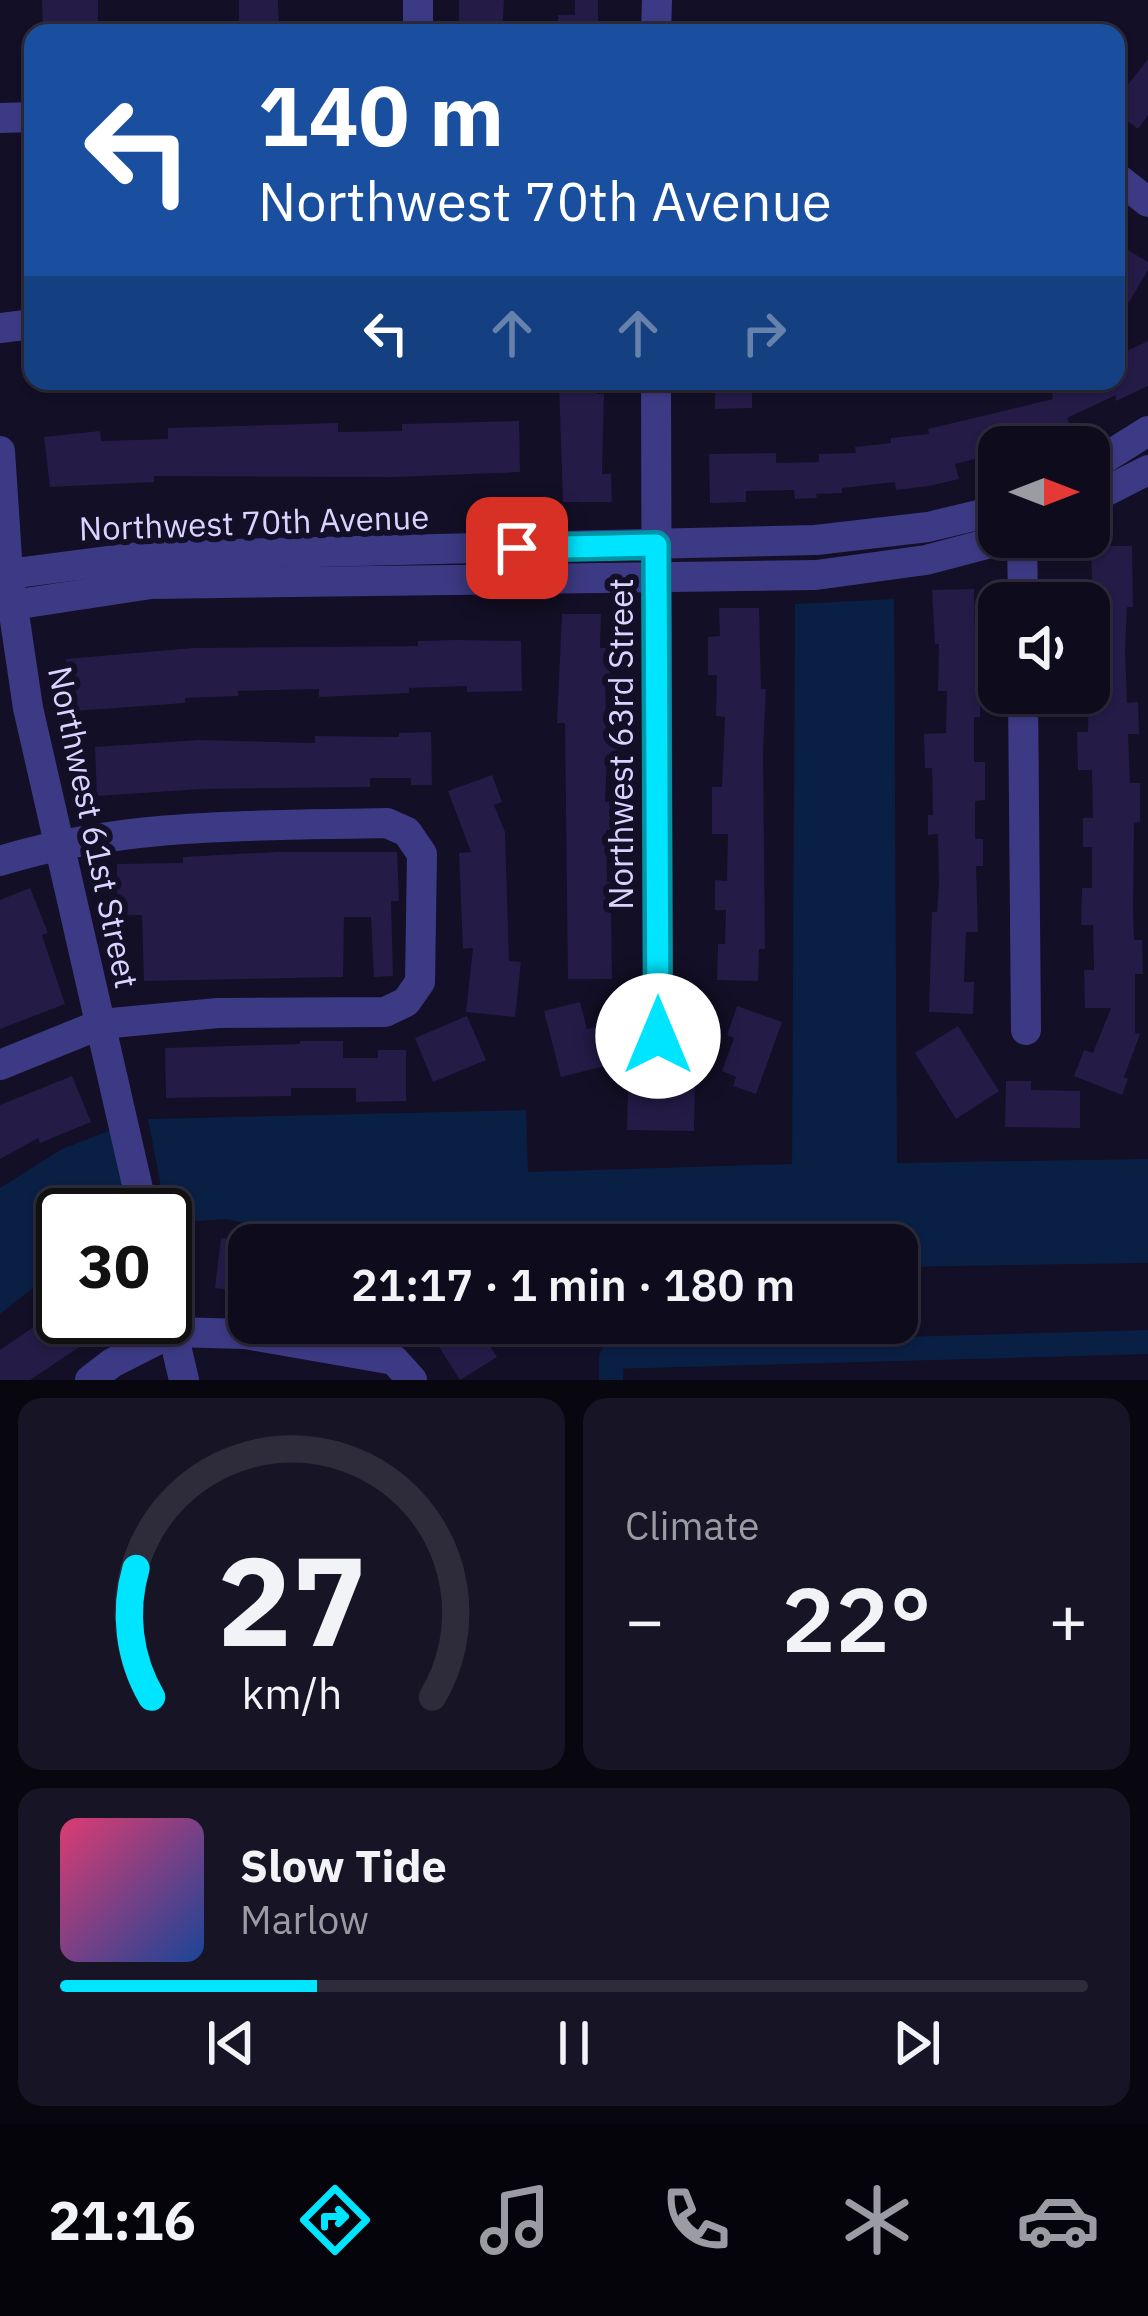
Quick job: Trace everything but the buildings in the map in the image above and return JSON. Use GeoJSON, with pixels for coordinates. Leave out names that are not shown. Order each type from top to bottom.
{"type":"FeatureCollection","features":[{"type":"Feature","properties":{"kind":"street","name":"Northwest 63rd Street"},"geometry":{"type":"LineString","coordinates":[[656,390],[658,1036]]}},
{"type":"Feature","properties":{"kind":"street"},"geometry":{"type":"LineString","coordinates":[[1110,455],[1148,431]]}},
{"type":"Feature","properties":{"kind":"street","name":"Northwest 61st Street"},"geometry":{"type":"LineString","coordinates":[[0,451],[5,589],[138,1188]]}},
{"type":"Feature","properties":{"kind":"street"},"geometry":{"type":"LineString","coordinates":[[1110,489],[1148,470]]}},
{"type":"Feature","properties":{"kind":"street"},"geometry":{"type":"LineString","coordinates":[[656,561],[928,527],[978,515]]}},
{"type":"Feature","properties":{"kind":"street"},"geometry":{"type":"LineString","coordinates":[[656,561],[816,575],[926,560],[978,546]]}},
{"type":"Feature","properties":{"kind":"street","name":"Northwest 70th Avenue"},"geometry":{"type":"LineString","coordinates":[[5,589],[147,556],[656,561]]}},
{"type":"Feature","properties":{"kind":"street"},"geometry":{"type":"LineString","coordinates":[[1023,714],[1026,1030]]}},
{"type":"Feature","properties":{"kind":"street"},"geometry":{"type":"LineString","coordinates":[[0,861],[59,843],[162,828],[387,823],[407,832],[422,854],[420,982],[406,1002],[385,1012],[218,1013],[101,1024],[0,1065]]}},
{"type":"Feature","properties":{"kind":"street"},"geometry":{"type":"LineString","coordinates":[[192,1333],[245,1334],[394,1360],[412,1378]]}},
{"type":"Feature","properties":{"kind":"street"},"geometry":{"type":"LineString","coordinates":[[90,1380],[149,1344]]}},
{"type":"Feature","properties":{"kind":"street"},"geometry":{"type":"LineString","coordinates":[[176,1344],[184,1380]]}},
{"type":"Feature","properties":{"kind":"water"},"geometry":{"type":"Polygon","coordinates":[[[894,599],[897,1163],[1148,1159],[1148,1263],[918,1267],[918,1224],[192,1221],[192,1188],[161,1188],[148,1119],[526,1110],[528,1172],[792,1164],[795,604],[894,599]]]}},
{"type":"Feature","properties":{"kind":"water"},"geometry":{"type":"Polygon","coordinates":[[[111,1130],[125,1188],[36,1188],[36,1285],[0,1314],[0,1188],[62,1149],[111,1130]]]}},
{"type":"Feature","properties":{"kind":"waterway"},"geometry":{"type":"LineString","coordinates":[[611,1380],[611,1357],[1148,1342]]}},
{"type":"Feature","properties":{"kind":"route"},"geometry":{"type":"LineString","coordinates":[[517,548],[656,545],[658,1036]]}}]}
